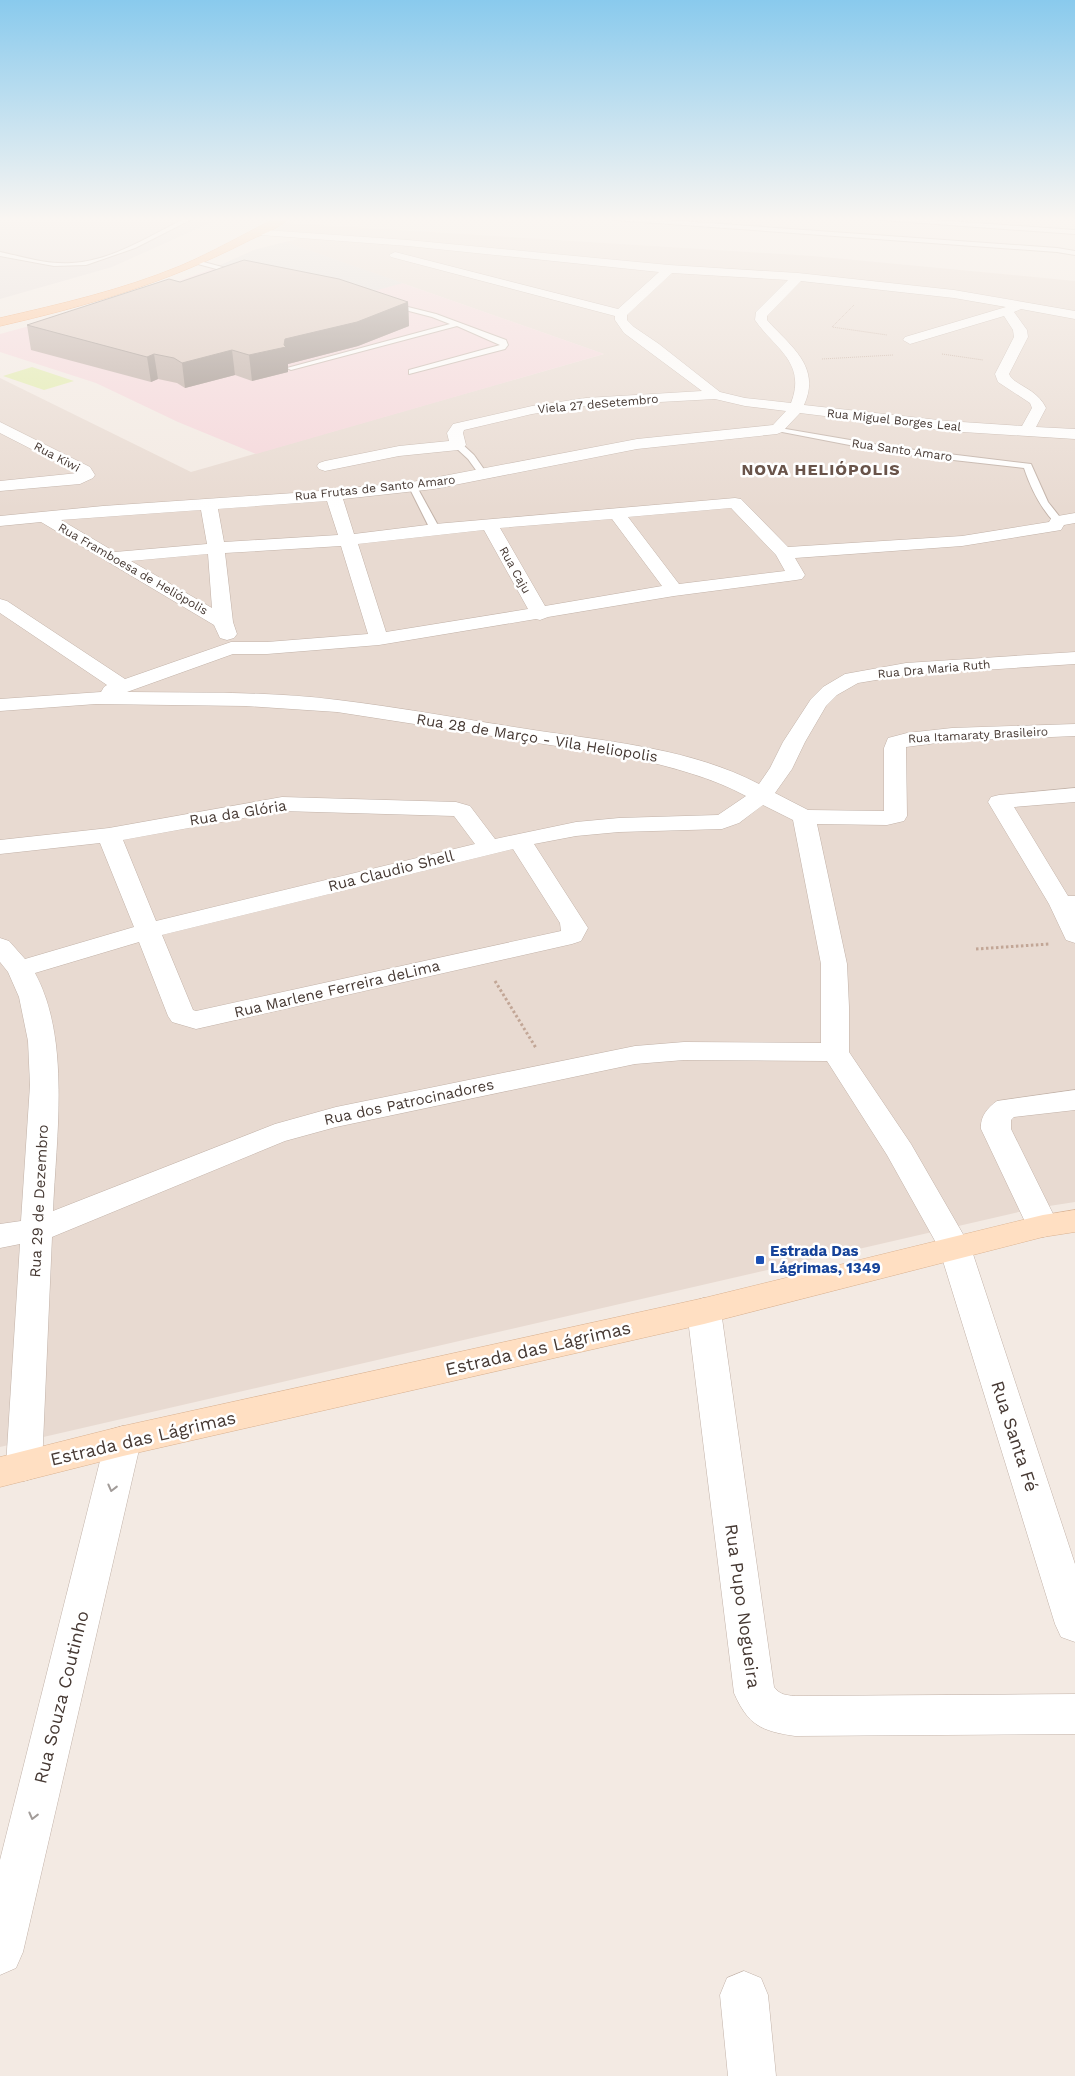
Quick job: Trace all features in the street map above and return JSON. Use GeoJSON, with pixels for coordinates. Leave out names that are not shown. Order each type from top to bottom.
{"type":"FeatureCollection","features":[{"type":"Feature","properties":{"kind":"main road"},"geometry":{"type":"LineString","coordinates":[[0,322],[28,315]]}},
{"type":"Feature","properties":{"kind":"main road","name":"Estrada das Lágrimas"},"geometry":{"type":"LineString","coordinates":[[12,1469],[123,1441],[704,1311],[1059,1223]]}},
{"type":"Feature","properties":{"kind":"street"},"geometry":{"type":"LineString","coordinates":[[621,315],[621,320],[629,330],[654,347],[715,395]]}},
{"type":"Feature","properties":{"kind":"street"},"geometry":{"type":"LineString","coordinates":[[763,315],[761,320],[797,361],[802,377],[803,390],[795,409],[777,429]]}},
{"type":"Feature","properties":{"kind":"street"},"geometry":{"type":"LineString","coordinates":[[910,340],[993,315]]}},
{"type":"Feature","properties":{"kind":"street"},"geometry":{"type":"LineString","coordinates":[[1009,315],[1020,330],[1021,336],[1002,374],[1003,379],[1030,394],[1037,401],[1039,408],[1026,432]]}},
{"type":"Feature","properties":{"kind":"street","name":"Rua Miguel Borges Leal"},"geometry":{"type":"LineString","coordinates":[[715,395],[745,402],[795,409],[947,426],[1075,434]]}},
{"type":"Feature","properties":{"kind":"street","name":"Viela 27 deSetembro"},"geometry":{"type":"LineString","coordinates":[[458,445],[455,433],[458,427],[532,410],[586,402],[715,395]]}},
{"type":"Feature","properties":{"kind":"street","name":"Rua Kiwi"},"geometry":{"type":"LineString","coordinates":[[0,427],[84,470],[87,475],[80,479],[0,486]]}},
{"type":"Feature","properties":{"kind":"street","name":"Rua Frutas de Santo Amaro"},"geometry":{"type":"LineString","coordinates":[[44,516],[209,505],[413,487],[484,475],[589,452],[647,442],[777,429]]}},
{"type":"Feature","properties":{"kind":"street"},"geometry":{"type":"LineString","coordinates":[[325,466],[399,451],[458,445]]}},
{"type":"Feature","properties":{"kind":"street"},"geometry":{"type":"LineString","coordinates":[[333,494],[379,639]]}},
{"type":"Feature","properties":{"kind":"street"},"geometry":{"type":"LineString","coordinates":[[96,698],[231,648],[268,648],[379,639],[540,614],[674,590],[796,575],[784,553],[735,502],[490,526],[435,529],[348,540],[216,548],[112,558]]}},
{"type":"Feature","properties":{"kind":"street"},"geometry":{"type":"LineString","coordinates":[[209,505],[216,548],[223,622],[231,648]]}},
{"type":"Feature","properties":{"kind":"street"},"geometry":{"type":"LineString","coordinates":[[616,513],[674,590]]}},
{"type":"Feature","properties":{"kind":"street","name":"Rua Framboesa de Heliópolis"},"geometry":{"type":"LineString","coordinates":[[44,516],[223,622]]}},
{"type":"Feature","properties":{"kind":"street"},"geometry":{"type":"LineString","coordinates":[[784,553],[962,541],[1056,524],[1075,518]]}},
{"type":"Feature","properties":{"kind":"street","name":"Rua Caju"},"geometry":{"type":"LineString","coordinates":[[490,526],[540,614]]}},
{"type":"Feature","properties":{"kind":"street"},"geometry":{"type":"LineString","coordinates":[[0,605],[123,687]]}},
{"type":"Feature","properties":{"kind":"street","name":"Rua Dra Maria Ruth"},"geometry":{"type":"LineString","coordinates":[[763,794],[781,769],[794,742],[818,703],[830,691],[852,678],[906,669],[1075,658]]}},
{"type":"Feature","properties":{"kind":"street","name":"Rua 28 de Março - Vila Heliopolis"},"geometry":{"type":"LineString","coordinates":[[0,705],[96,698],[246,700],[337,706],[634,752],[723,776],[763,794],[804,817]]}},
{"type":"Feature","properties":{"kind":"street","name":"Rua Itamaraty Brasileiro"},"geometry":{"type":"LineString","coordinates":[[804,817],[887,818],[896,816],[895,748],[896,743],[905,738],[1075,730]]}},
{"type":"Feature","properties":{"kind":"street","name":"Rua Claudio Shell"},"geometry":{"type":"LineString","coordinates":[[19,969],[148,931],[489,846],[576,829],[620,825],[722,822],[731,818],[763,794]]}},
{"type":"Feature","properties":{"kind":"street"},"geometry":{"type":"LineString","coordinates":[[1065,939],[1068,904],[999,802],[1075,795]]}},
{"type":"Feature","properties":{"kind":"street","name":"Rua da Glória"},"geometry":{"type":"LineString","coordinates":[[0,847],[109,835],[266,806],[301,804],[456,809],[462,811],[489,846]]}},
{"type":"Feature","properties":{"kind":"street"},"geometry":{"type":"LineString","coordinates":[[804,817],[834,964],[836,1007],[835,1052],[900,1151],[955,1248]]}},
{"type":"Feature","properties":{"kind":"street","name":"Rua Marlene Ferreira deLima"},"geometry":{"type":"LineString","coordinates":[[109,835],[182,1016],[196,1020],[567,938],[574,933],[575,928],[519,840]]}},
{"type":"Feature","properties":{"kind":"street","name":"Rua 29 de Dezembro"},"geometry":{"type":"LineString","coordinates":[[0,946],[19,969],[30,990],[42,1042],[44,1085],[37,1230],[12,1469]]}},
{"type":"Feature","properties":{"kind":"street","name":"Rua dos Patrocinadores"},"geometry":{"type":"LineString","coordinates":[[0,1236],[37,1230],[275,1134],[336,1117],[635,1055],[684,1050],[835,1052]]}},
{"type":"Feature","properties":{"kind":"street"},"geometry":{"type":"LineString","coordinates":[[1059,1223],[996,1129],[995,1121],[999,1113],[1007,1108],[1075,1100]]}},
{"type":"Feature","properties":{"kind":"street","name":"Rua Santa Fé"},"geometry":{"type":"LineString","coordinates":[[955,1248],[1075,1624]]}},
{"type":"Feature","properties":{"kind":"street","name":"Rua Pupo Nogueira"},"geometry":{"type":"LineString","coordinates":[[704,1311],[754,1693],[760,1705],[776,1714],[796,1716],[1075,1714]]}},
{"type":"Feature","properties":{"kind":"street","name":"Rua Souza Coutinho"},"geometry":{"type":"LineString","coordinates":[[0,1952],[123,1441]]}},
{"type":"Feature","properties":{"kind":"street"},"geometry":{"type":"LineString","coordinates":[[744,1995],[752,2076]]}},
{"type":"Feature","properties":{"kind":"lane"},"geometry":{"type":"LineString","coordinates":[[412,372],[504,345],[503,342],[434,315]]}},
{"type":"Feature","properties":{"kind":"lane"},"geometry":{"type":"LineString","coordinates":[[291,368],[457,324]]}},
{"type":"Feature","properties":{"kind":"lane","name":"Rua Santo Amaro"},"geometry":{"type":"LineString","coordinates":[[777,429],[891,450],[1028,466],[1037,493],[1056,524]]}},
{"type":"Feature","properties":{"kind":"lane"},"geometry":{"type":"LineString","coordinates":[[458,445],[471,457],[484,475]]}},
{"type":"Feature","properties":{"kind":"lane"},"geometry":{"type":"LineString","coordinates":[[413,487],[435,529]]}},
{"type":"Feature","properties":{"kind":"lane"},"geometry":{"type":"LineString","coordinates":[[0,521],[44,516]]}},
{"type":"Feature","properties":{"kind":"path"},"geometry":{"type":"LineString","coordinates":[[844,315],[832,327],[910,340]]}},
{"type":"Feature","properties":{"kind":"path"},"geometry":{"type":"LineString","coordinates":[[797,361],[902,354]]}},
{"type":"Feature","properties":{"kind":"path"},"geometry":{"type":"LineString","coordinates":[[940,354],[1008,363]]}},
{"type":"Feature","properties":{"kind":"path"},"geometry":{"type":"LineString","coordinates":[[976,949],[1065,939]]}},
{"type":"Feature","properties":{"kind":"path"},"geometry":{"type":"LineString","coordinates":[[480,957],[550,1072]]}},
{"type":"Feature","properties":{"kind":"shaded area"},"geometry":{"type":"Polygon","coordinates":[[[70,315],[493,315],[604,354],[256,454],[178,422],[96,383],[0,352],[0,334],[70,315]]]}},
{"type":"Feature","properties":{"kind":"shaded area","name":"NOVA HELIÓPOLIS"},"geometry":{"type":"Polygon","coordinates":[[[493,315],[1075,315],[1075,1202],[1036,1208],[0,1447],[0,378],[191,472],[604,354],[493,315]]]}},
{"type":"Feature","properties":{"kind":"green space"},"geometry":{"type":"Polygon","coordinates":[[[32,367],[74,381],[44,390],[3,376],[32,367]]]}},
{"type":"Feature","properties":{"kind":"building"},"geometry":{"type":"Polygon","coordinates":[[[58,315],[375,315],[357,322],[285,339],[284,345],[286,347],[249,355],[232,350],[182,363],[174,358],[154,354],[147,357],[27,325],[58,315]]]}},
{"type":"Feature","properties":{"kind":"place","name":"Estrada Das Lágrimas, 1349"},"geometry":{"type":"Point","coordinates":[760,1260]}},
{"type":"Feature","properties":{"kind":"district","name":"NOVA HELIÓPOLIS"},"geometry":{"type":"Point","coordinates":[821,469]}}]}
